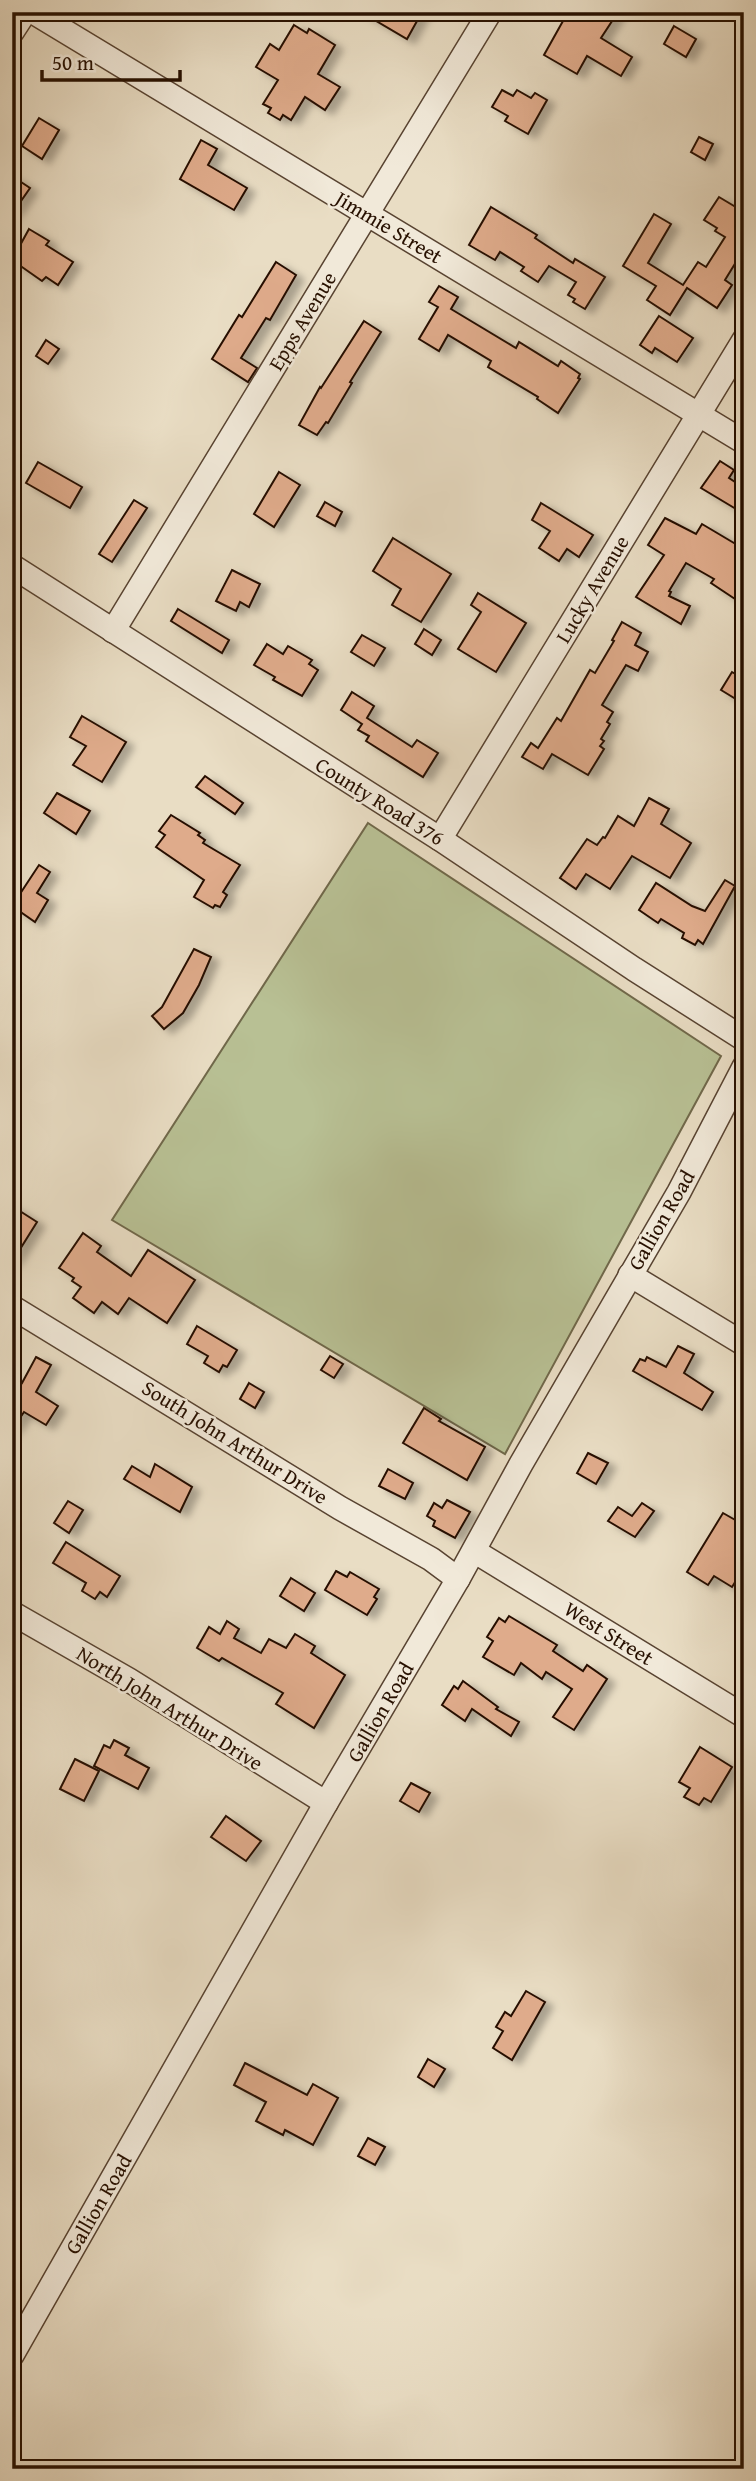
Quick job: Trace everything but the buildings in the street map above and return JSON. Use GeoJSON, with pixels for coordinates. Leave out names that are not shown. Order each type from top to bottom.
{"type":"FeatureCollection","features":[{"type":"Feature","properties":{"kind":"street"},"geometry":{"type":"LineString","coordinates":[[12,33],[25,12]]}},
{"type":"Feature","properties":{"kind":"street","name":"Jimmie Street"},"geometry":{"type":"LineString","coordinates":[[33,12],[744,442]]}},
{"type":"Feature","properties":{"kind":"street","name":"Epps Avenue"},"geometry":{"type":"LineString","coordinates":[[113,631],[490,12]]}},
{"type":"Feature","properties":{"kind":"street","name":"Lucky Avenue"},"geometry":{"type":"LineString","coordinates":[[440,839],[744,340]]}},
{"type":"Feature","properties":{"kind":"street","name":"County Road 376"},"geometry":{"type":"LineString","coordinates":[[12,566],[440,839],[744,1039]]}},
{"type":"Feature","properties":{"kind":"street","name":"Gallion Road"},"geometry":{"type":"LineString","coordinates":[[12,2355],[679,1192],[744,1067]]}},
{"type":"Feature","properties":{"kind":"street"},"geometry":{"type":"LineString","coordinates":[[630,1275],[744,1344]]}},
{"type":"Feature","properties":{"kind":"street","name":"South John Arthur Drive"},"geometry":{"type":"LineString","coordinates":[[12,1307],[340,1508],[431,1559],[458,1578]]}},
{"type":"Feature","properties":{"kind":"street","name":"West Street"},"geometry":{"type":"LineString","coordinates":[[474,1551],[744,1716]]}},
{"type":"Feature","properties":{"kind":"street","name":"North John Arthur Drive"},"geometry":{"type":"LineString","coordinates":[[12,1614],[129,1680],[327,1803]]}},
{"type":"Feature","properties":{"kind":"green space"},"geometry":{"type":"Polygon","coordinates":[[[368,823],[721,1056],[505,1454],[112,1220],[368,823]]]}}]}
